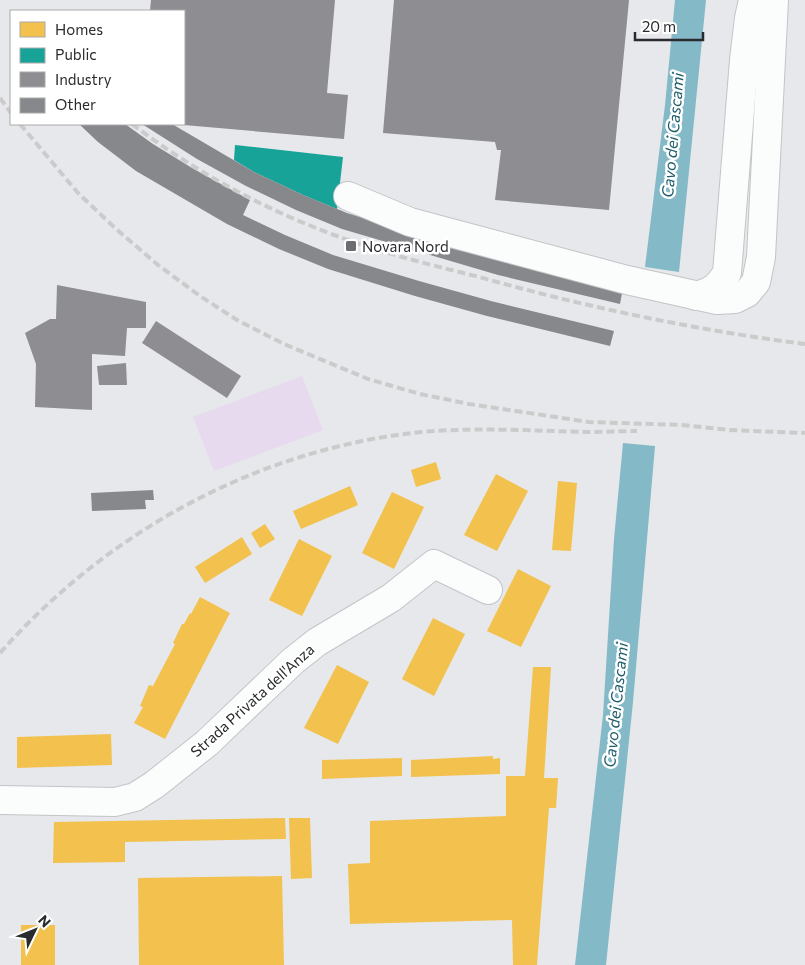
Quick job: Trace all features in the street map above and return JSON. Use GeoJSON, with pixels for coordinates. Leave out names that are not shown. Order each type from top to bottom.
{"type":"FeatureCollection","features":[{"type":"Feature","properties":{"kind":"street"},"geometry":{"type":"LineString","coordinates":[[696,296],[711,292],[720,284],[727,273],[744,60],[753,0]]}},
{"type":"Feature","properties":{"kind":"street"},"geometry":{"type":"LineString","coordinates":[[348,196],[410,222],[627,280],[717,300],[735,299],[747,293],[756,282],[761,257],[774,0]]}},
{"type":"Feature","properties":{"kind":"street"},"geometry":{"type":"LineString","coordinates":[[736,163],[766,166]]}},
{"type":"Feature","properties":{"kind":"street"},"geometry":{"type":"LineString","coordinates":[[730,252],[740,259],[748,260],[761,257]]}},
{"type":"Feature","properties":{"kind":"street","name":"Strada Privata dell'Anza"},"geometry":{"type":"LineString","coordinates":[[0,800],[115,802],[135,798],[207,743],[293,660],[317,642],[391,598],[434,564],[488,590]]}},
{"type":"Feature","properties":{"kind":"shaded area"},"geometry":{"type":"Polygon","coordinates":[[[302,376],[323,430],[214,471],[193,417],[302,376]]]}},
{"type":"Feature","properties":{"kind":"water","name":"Cavo dei Cascami"},"geometry":{"type":"Polygon","coordinates":[[[675,0],[706,0],[679,272],[645,267],[665,105],[675,0]]]}},
{"type":"Feature","properties":{"kind":"water","name":"Cavo dei Cascami"},"geometry":{"type":"Polygon","coordinates":[[[623,443],[655,446],[633,702],[606,965],[575,965],[603,715],[614,539],[623,443]]]}},
{"type":"Feature","properties":{"kind":"building: Homes"},"geometry":{"type":"Polygon","coordinates":[[[436,462],[441,479],[416,487],[411,470],[436,462]]]}},
{"type":"Feature","properties":{"kind":"building: Homes"},"geometry":{"type":"Polygon","coordinates":[[[496,474],[528,491],[497,551],[464,535],[496,474]]]}},
{"type":"Feature","properties":{"kind":"building: Homes"},"geometry":{"type":"Polygon","coordinates":[[[558,481],[577,483],[571,551],[552,550],[558,481]]]}},
{"type":"Feature","properties":{"kind":"building: Homes"},"geometry":{"type":"Polygon","coordinates":[[[350,486],[358,505],[301,529],[293,511],[350,486]]]}},
{"type":"Feature","properties":{"kind":"building: Homes"},"geometry":{"type":"Polygon","coordinates":[[[392,492],[424,507],[394,569],[362,553],[392,492]]]}},
{"type":"Feature","properties":{"kind":"building: Homes"},"geometry":{"type":"Polygon","coordinates":[[[265,524],[275,539],[260,548],[251,533],[265,524]]]}},
{"type":"Feature","properties":{"kind":"building: Homes"},"geometry":{"type":"Polygon","coordinates":[[[242,537],[252,554],[205,583],[195,567],[242,537]]]}},
{"type":"Feature","properties":{"kind":"building: Homes"},"geometry":{"type":"Polygon","coordinates":[[[299,539],[332,556],[302,616],[269,600],[299,539]]]}},
{"type":"Feature","properties":{"kind":"building: Homes"},"geometry":{"type":"Polygon","coordinates":[[[518,569],[551,586],[521,647],[487,631],[518,569]]]}},
{"type":"Feature","properties":{"kind":"building: Homes"},"geometry":{"type":"Polygon","coordinates":[[[200,597],[230,613],[165,739],[134,723],[143,707],[140,706],[149,685],[153,686],[175,644],[173,643],[182,624],[191,614],[200,597]]]}},
{"type":"Feature","properties":{"kind":"building: Homes"},"geometry":{"type":"Polygon","coordinates":[[[433,618],[465,634],[434,696],[402,679],[433,618]]]}},
{"type":"Feature","properties":{"kind":"building: Homes"},"geometry":{"type":"Polygon","coordinates":[[[337,665],[369,682],[338,744],[304,728],[337,665]]]}},
{"type":"Feature","properties":{"kind":"building: Homes"},"geometry":{"type":"Polygon","coordinates":[[[533,667],[551,667],[544,778],[558,778],[556,808],[549,808],[537,965],[513,965],[512,920],[350,924],[348,864],[370,863],[370,821],[506,816],[506,776],[525,776],[533,667]]]}},
{"type":"Feature","properties":{"kind":"building: Homes"},"geometry":{"type":"Polygon","coordinates":[[[111,734],[112,765],[17,768],[17,737],[111,734]]]}},
{"type":"Feature","properties":{"kind":"building: Homes"},"geometry":{"type":"Polygon","coordinates":[[[493,756],[493,759],[500,758],[500,774],[411,777],[411,760],[493,756]]]}},
{"type":"Feature","properties":{"kind":"building: Homes"},"geometry":{"type":"Polygon","coordinates":[[[402,758],[402,776],[322,779],[322,760],[402,758]]]}},
{"type":"Feature","properties":{"kind":"building: Homes"},"geometry":{"type":"Polygon","coordinates":[[[285,818],[286,839],[125,842],[125,862],[53,863],[54,822],[285,818]]]}},
{"type":"Feature","properties":{"kind":"building: Homes"},"geometry":{"type":"Polygon","coordinates":[[[289,818],[310,818],[312,878],[291,879],[289,818]]]}},
{"type":"Feature","properties":{"kind":"building: Homes"},"geometry":{"type":"Polygon","coordinates":[[[282,876],[284,965],[139,965],[138,878],[282,876]]]}},
{"type":"Feature","properties":{"kind":"building: Homes"},"geometry":{"type":"Polygon","coordinates":[[[21,925],[55,925],[55,965],[21,965],[21,925]]]}},
{"type":"Feature","properties":{"kind":"building: Public"},"geometry":{"type":"Polygon","coordinates":[[[235,145],[343,157],[337,209],[254,172],[234,160],[235,145]]]}},
{"type":"Feature","properties":{"kind":"building: Industry"},"geometry":{"type":"Polygon","coordinates":[[[151,0],[335,0],[327,93],[348,95],[344,139],[184,125],[185,10],[150,10],[151,0]]]}},
{"type":"Feature","properties":{"kind":"building: Industry"},"geometry":{"type":"Polygon","coordinates":[[[394,0],[629,0],[609,210],[495,200],[501,150],[497,150],[495,142],[383,133],[394,0]]]}},
{"type":"Feature","properties":{"kind":"building: Industry"},"geometry":{"type":"Polygon","coordinates":[[[57,285],[146,302],[146,328],[127,328],[125,356],[92,354],[92,410],[35,407],[36,364],[25,333],[50,319],[56,319],[57,285]]]}},
{"type":"Feature","properties":{"kind":"building: Industry"},"geometry":{"type":"Polygon","coordinates":[[[156,321],[241,376],[227,398],[142,343],[156,321]]]}},
{"type":"Feature","properties":{"kind":"building: Industry"},"geometry":{"type":"Polygon","coordinates":[[[126,363],[127,385],[99,385],[97,366],[126,363]]]}},
{"type":"Feature","properties":{"kind":"building: Other"},"geometry":{"type":"Polygon","coordinates":[[[80,125],[126,125],[192,168],[250,200],[243,215],[285,235],[333,255],[419,281],[614,331],[610,346],[487,316],[328,269],[279,249],[227,224],[136,171],[98,142],[80,125]]]}},
{"type":"Feature","properties":{"kind":"building: Other"},"geometry":{"type":"Polygon","coordinates":[[[144,125],[174,125],[254,172],[347,213],[431,239],[623,288],[620,304],[498,275],[342,229],[246,186],[197,159],[144,125]]]}},
{"type":"Feature","properties":{"kind":"building: Other"},"geometry":{"type":"Polygon","coordinates":[[[153,490],[154,500],[145,500],[146,509],[92,511],[91,493],[153,490]]]}},
{"type":"Feature","properties":{"kind":"railway"},"geometry":{"type":"LineString","coordinates":[[0,98],[10,112]]}},
{"type":"Feature","properties":{"kind":"railway"},"geometry":{"type":"LineString","coordinates":[[21,125],[78,193],[158,265],[200,296],[237,320],[284,344],[368,379],[420,394],[469,404],[589,422],[682,425],[729,430],[805,433]]}},
{"type":"Feature","properties":{"kind":"railway"},"geometry":{"type":"LineString","coordinates":[[133,125],[180,158],[230,188],[282,214],[371,248],[600,308],[682,325],[805,344]]}},
{"type":"Feature","properties":{"kind":"railway"},"geometry":{"type":"LineString","coordinates":[[0,653],[42,609],[88,569],[138,534],[190,503],[245,477],[302,457],[361,441],[421,432],[485,430],[637,431]]}},
{"type":"Feature","properties":{"kind":"place","name":"Novara Nord"},"geometry":{"type":"Point","coordinates":[351,246]}}]}
